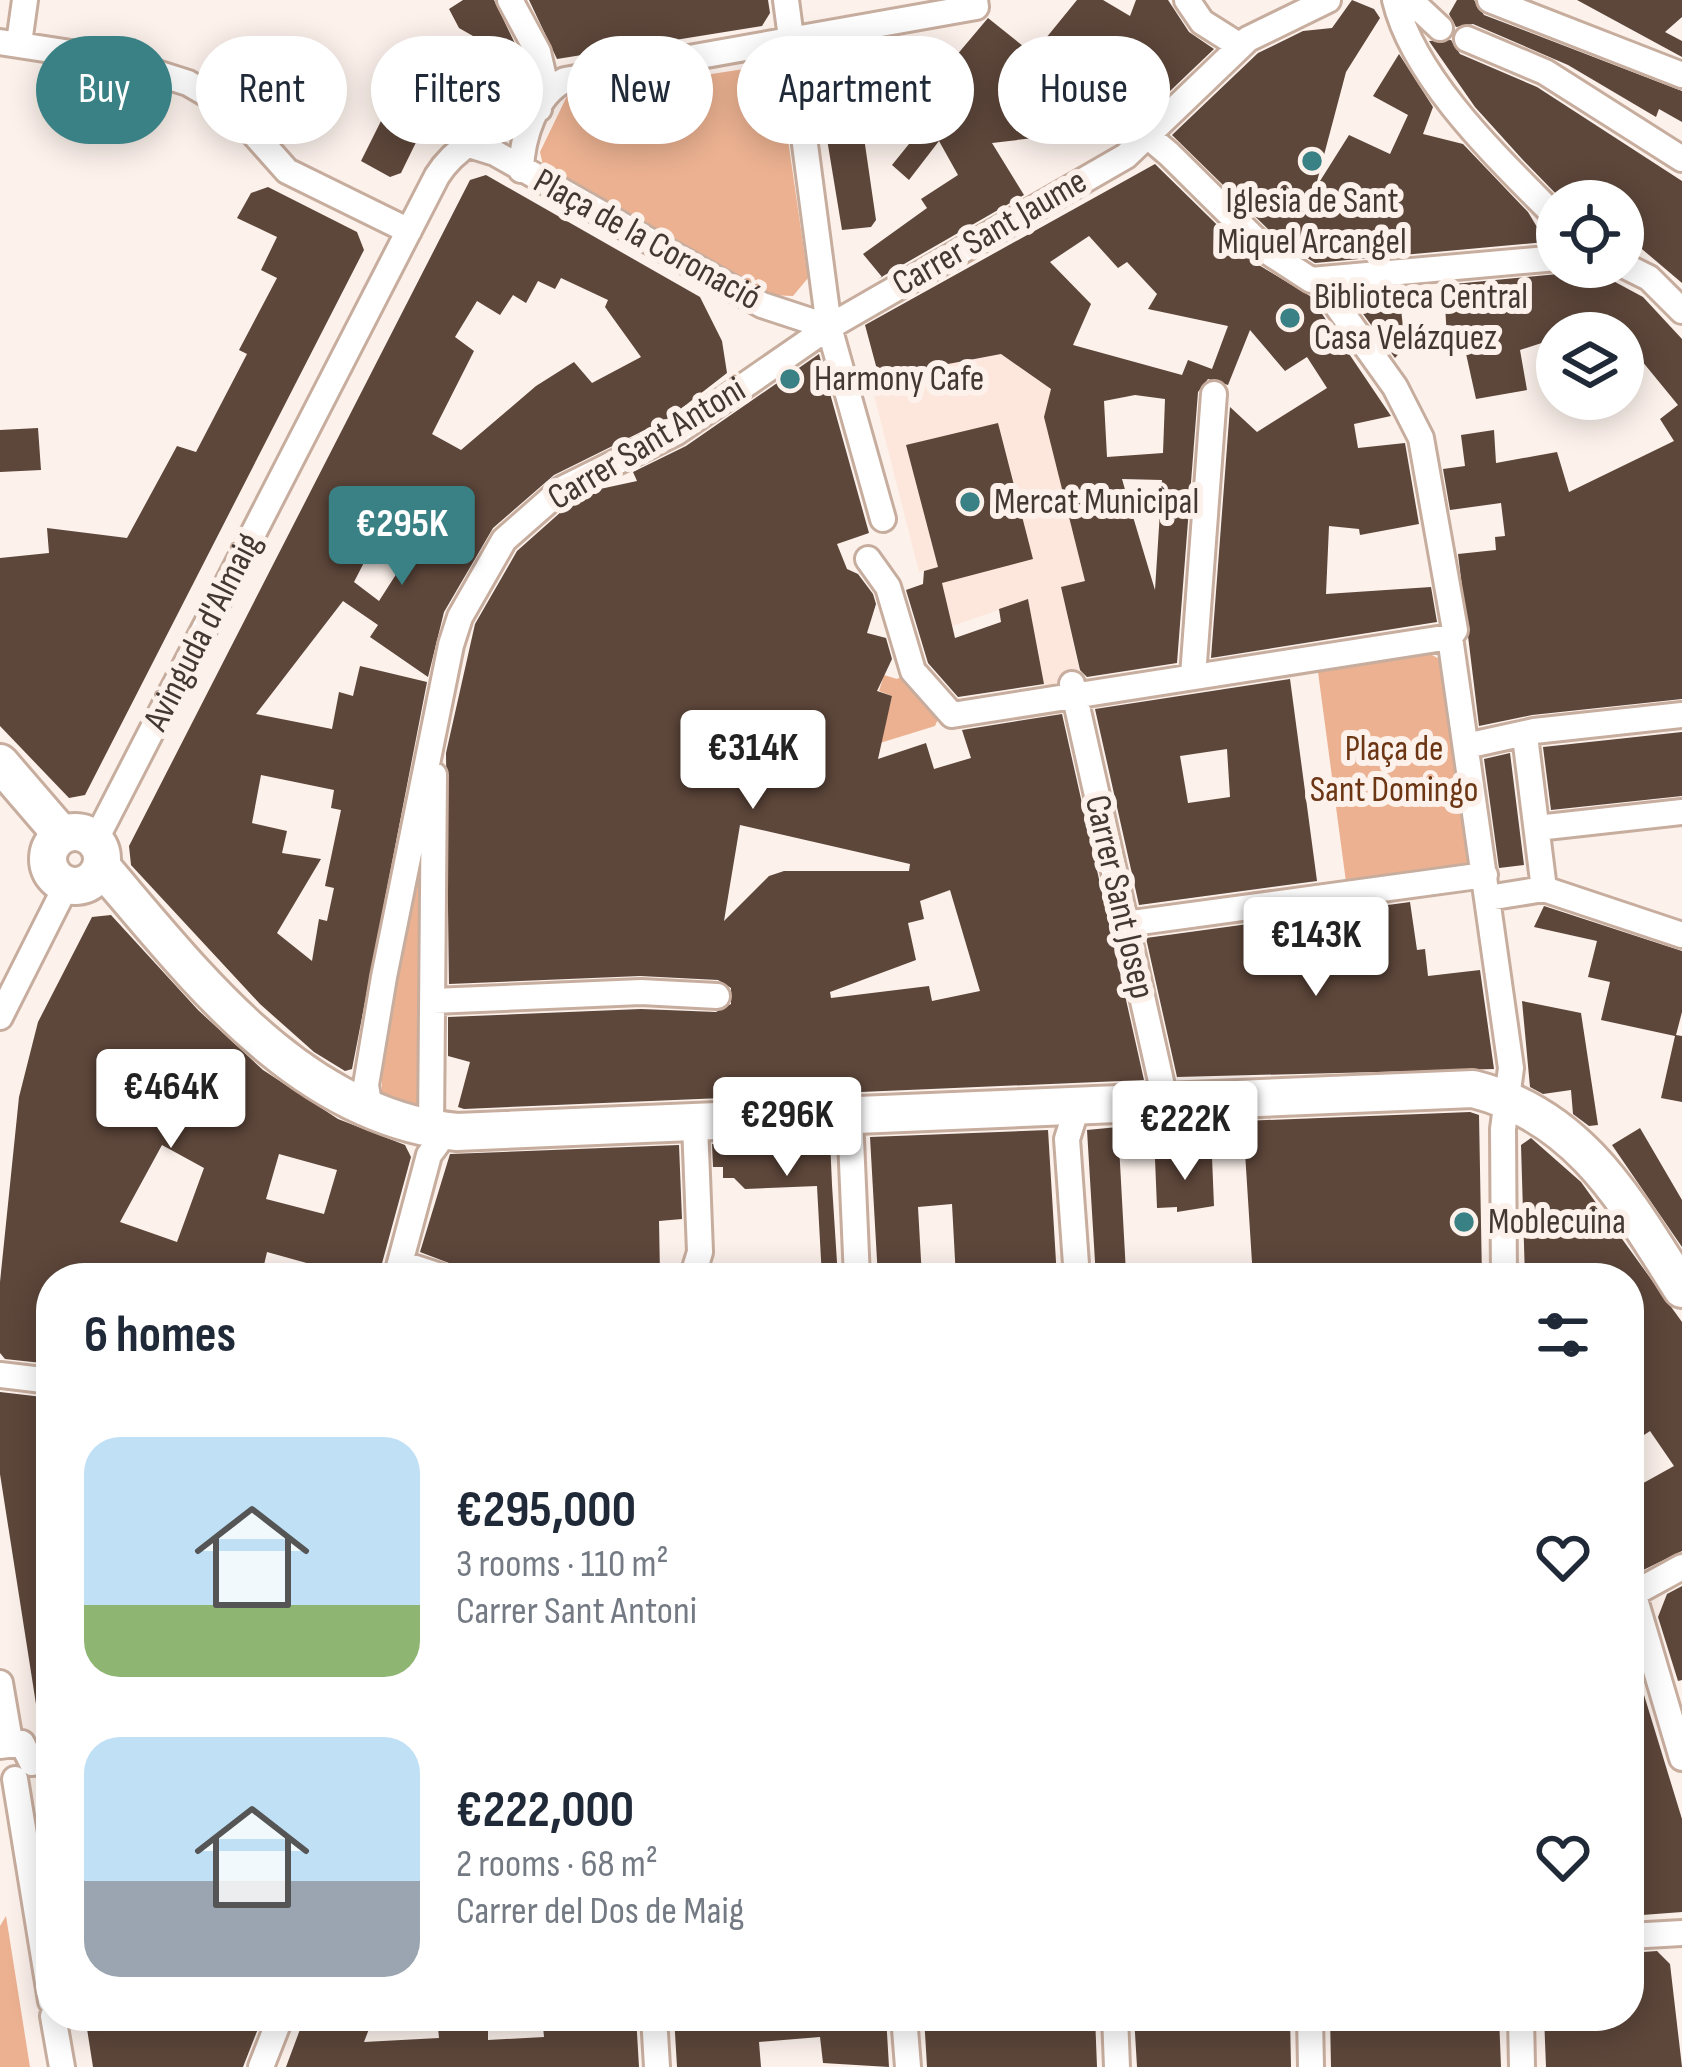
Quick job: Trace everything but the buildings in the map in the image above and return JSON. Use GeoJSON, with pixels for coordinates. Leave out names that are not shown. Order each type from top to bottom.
{"type":"FeatureCollection","features":[{"type":"Feature","properties":{"kind":"street"},"geometry":{"type":"LineString","coordinates":[[25,0],[9,43],[116,60],[202,90],[252,128],[286,171],[409,232]]}},
{"type":"Feature","properties":{"kind":"street"},"geometry":{"type":"LineString","coordinates":[[510,0],[529,36]]}},
{"type":"Feature","properties":{"kind":"street"},"geometry":{"type":"LineString","coordinates":[[786,0],[791,36],[976,3]]}},
{"type":"Feature","properties":{"kind":"street"},"geometry":{"type":"LineString","coordinates":[[1187,0],[1202,22],[1240,46]]}},
{"type":"Feature","properties":{"kind":"street","name":"Carrer Sant Jaume"},"geometry":{"type":"LineString","coordinates":[[1170,114],[1240,46],[1328,0]]}},
{"type":"Feature","properties":{"kind":"street"},"geometry":{"type":"LineString","coordinates":[[1395,0],[1419,52],[1468,124],[1536,196]]}},
{"type":"Feature","properties":{"kind":"street"},"geometry":{"type":"LineString","coordinates":[[1410,0],[1440,28]]}},
{"type":"Feature","properties":{"kind":"street"},"geometry":{"type":"LineString","coordinates":[[1490,0],[1682,75]]}},
{"type":"Feature","properties":{"kind":"street"},"geometry":{"type":"LineString","coordinates":[[1467,39],[1546,72],[1682,158]]}},
{"type":"Feature","properties":{"kind":"street"},"geometry":{"type":"LineString","coordinates":[[543,100],[565,80],[737,51]]}},
{"type":"Feature","properties":{"kind":"street"},"geometry":{"type":"LineString","coordinates":[[521,170],[524,144]]}},
{"type":"Feature","properties":{"kind":"street"},"geometry":{"type":"LineString","coordinates":[[805,144],[829,327],[883,519]]}},
{"type":"Feature","properties":{"kind":"street","name":"Carrer Sant Jaume"},"geometry":{"type":"LineString","coordinates":[[829,327],[1126,156],[1139,144]]}},
{"type":"Feature","properties":{"kind":"street"},"geometry":{"type":"LineString","coordinates":[[1156,144],[1268,252],[1320,282],[1394,386],[1421,438],[1455,630],[1450,638],[1511,1068],[1503,1129],[1504,1263]]}},
{"type":"Feature","properties":{"kind":"street","name":"Avinguda d'Almaig"},"geometry":{"type":"LineString","coordinates":[[86,848],[447,160],[469,145]]}},
{"type":"Feature","properties":{"kind":"street","name":"Plaça de la Coronació"},"geometry":{"type":"LineString","coordinates":[[469,145],[792,317],[829,327]]}},
{"type":"Feature","properties":{"kind":"street"},"geometry":{"type":"LineString","coordinates":[[1320,282],[1536,260]]}},
{"type":"Feature","properties":{"kind":"street"},"geometry":{"type":"LineString","coordinates":[[792,317],[815,297],[821,268]]}},
{"type":"Feature","properties":{"kind":"street"},"geometry":{"type":"LineString","coordinates":[[1644,277],[1682,311]]}},
{"type":"Feature","properties":{"kind":"street","name":"Carrer Sant Antoni"},"geometry":{"type":"LineString","coordinates":[[370,1110],[366,1085],[384,977],[457,625],[504,540],[562,489],[720,406],[829,327]]}},
{"type":"Feature","properties":{"kind":"street"},"geometry":{"type":"LineString","coordinates":[[1193,676],[1214,394]]}},
{"type":"Feature","properties":{"kind":"street"},"geometry":{"type":"LineString","coordinates":[[868,559],[888,587],[913,671],[952,716],[1073,690],[1450,638]]}},
{"type":"Feature","properties":{"kind":"street","name":"Carrer Sant Josep"},"geometry":{"type":"LineString","coordinates":[[1073,690],[1165,1099]]}},
{"type":"Feature","properties":{"kind":"street","name":"Carrer Sant Antoni"},"geometry":{"type":"LineString","coordinates":[[400,1263],[434,1135],[437,713]]}},
{"type":"Feature","properties":{"kind":"street"},"geometry":{"type":"LineString","coordinates":[[1466,746],[1682,716]]}},
{"type":"Feature","properties":{"kind":"street"},"geometry":{"type":"LineString","coordinates":[[1525,736],[1544,889]]}},
{"type":"Feature","properties":{"kind":"street"},"geometry":{"type":"LineString","coordinates":[[0,763],[86,848],[268,1046],[314,1082],[434,1135],[1448,1087],[1509,1100],[1563,1132],[1601,1165],[1682,1289]]}},
{"type":"Feature","properties":{"kind":"street"},"geometry":{"type":"LineString","coordinates":[[1537,828],[1682,812]]}},
{"type":"Feature","properties":{"kind":"street"},"geometry":{"type":"LineString","coordinates":[[66,886],[48,866],[50,848],[86,848]]}},
{"type":"Feature","properties":{"kind":"street"},"geometry":{"type":"LineString","coordinates":[[66,886],[92,881],[86,848]]}},
{"type":"Feature","properties":{"kind":"street"},"geometry":{"type":"LineString","coordinates":[[0,1017],[66,886]]}},
{"type":"Feature","properties":{"kind":"street"},"geometry":{"type":"LineString","coordinates":[[1125,924],[1318,898],[1487,886],[1544,889],[1682,935]]}},
{"type":"Feature","properties":{"kind":"street"},"geometry":{"type":"LineString","coordinates":[[433,1001],[641,992],[717,996]]}},
{"type":"Feature","properties":{"kind":"street"},"geometry":{"type":"LineString","coordinates":[[1076,1263],[1067,1139],[1078,1104]]}},
{"type":"Feature","properties":{"kind":"street"},"geometry":{"type":"LineString","coordinates":[[850,1116],[856,1263]]}},
{"type":"Feature","properties":{"kind":"street"},"geometry":{"type":"LineString","coordinates":[[695,1124],[697,1263]]}},
{"type":"Feature","properties":{"kind":"street"},"geometry":{"type":"LineString","coordinates":[[0,1375],[36,1379]]}},
{"type":"Feature","properties":{"kind":"street"},"geometry":{"type":"LineString","coordinates":[[1644,1589],[1682,1567]]}},
{"type":"Feature","properties":{"kind":"street"},"geometry":{"type":"LineString","coordinates":[[1644,1637],[1682,1758]]}},
{"type":"Feature","properties":{"kind":"street"},"geometry":{"type":"LineString","coordinates":[[0,1683],[5,1743],[27,1746],[25,1771],[36,1868]]}},
{"type":"Feature","properties":{"kind":"street"},"geometry":{"type":"LineString","coordinates":[[1644,1935],[1682,1933]]}},
{"type":"Feature","properties":{"kind":"street"},"geometry":{"type":"LineString","coordinates":[[56,2031],[62,2067]]}},
{"type":"Feature","properties":{"kind":"street"},"geometry":{"type":"LineString","coordinates":[[261,2067],[275,2031]]}},
{"type":"Feature","properties":{"kind":"street"},"geometry":{"type":"LineString","coordinates":[[655,2031],[657,2067]]}},
{"type":"Feature","properties":{"kind":"street"},"geometry":{"type":"LineString","coordinates":[[905,2031],[908,2067]]}},
{"type":"Feature","properties":{"kind":"street"},"geometry":{"type":"LineString","coordinates":[[1116,2031],[1117,2067]]}},
{"type":"Feature","properties":{"kind":"street"},"geometry":{"type":"LineString","coordinates":[[1310,2031],[1311,2067]]}},
{"type":"Feature","properties":{"kind":"street"},"geometry":{"type":"LineString","coordinates":[[1521,2031],[1522,2067]]}},
{"type":"Feature","properties":{"kind":"shaded area"},"geometry":{"type":"Polygon","coordinates":[[[1001,354],[1051,389],[1085,581],[1061,588],[1082,683],[1045,688],[1028,600],[952,626],[938,567],[919,572],[870,379],[1001,354]]]}},
{"type":"Feature","properties":{"kind":"green space"},"geometry":{"type":"Polygon","coordinates":[[[737,70],[737,144],[789,144],[808,278],[793,296],[768,295],[543,165],[540,152],[567,96],[567,144],[713,144],[713,74],[737,70]]]}},
{"type":"Feature","properties":{"kind":"green space","name":"Plaça de Sant Domingo"},"geometry":{"type":"Polygon","coordinates":[[[1425,651],[1441,660],[1472,861],[1469,868],[1346,882],[1318,672],[1425,651]]]}},
{"type":"Feature","properties":{"kind":"green space"},"geometry":{"type":"Polygon","coordinates":[[[905,674],[940,714],[935,726],[880,743],[892,696],[879,691],[884,675],[897,679],[905,674]]]}},
{"type":"Feature","properties":{"kind":"green space"},"geometry":{"type":"Polygon","coordinates":[[[417,869],[422,871],[419,1101],[413,1107],[382,1097],[381,1055],[417,869]]]}},
{"type":"Feature","properties":{"kind":"green space"},"geometry":{"type":"Polygon","coordinates":[[[6,1916],[30,2067],[0,2067],[0,1926],[6,1916]]]}},
{"type":"Feature","properties":{"kind":"place","name":"Iglesia de Sant Miquel Arcangel"},"geometry":{"type":"Point","coordinates":[1312,161]}},
{"type":"Feature","properties":{"kind":"place","name":"Biblioteca Central Casa Velázquez"},"geometry":{"type":"Point","coordinates":[1290,318]}},
{"type":"Feature","properties":{"kind":"place","name":"Harmony Cafe"},"geometry":{"type":"Point","coordinates":[790,379]}},
{"type":"Feature","properties":{"kind":"place","name":"Mercat Municipal"},"geometry":{"type":"Point","coordinates":[970,502]}},
{"type":"Feature","properties":{"kind":"place","name":"Moblecuina"},"geometry":{"type":"Point","coordinates":[1464,1222]}}]}
